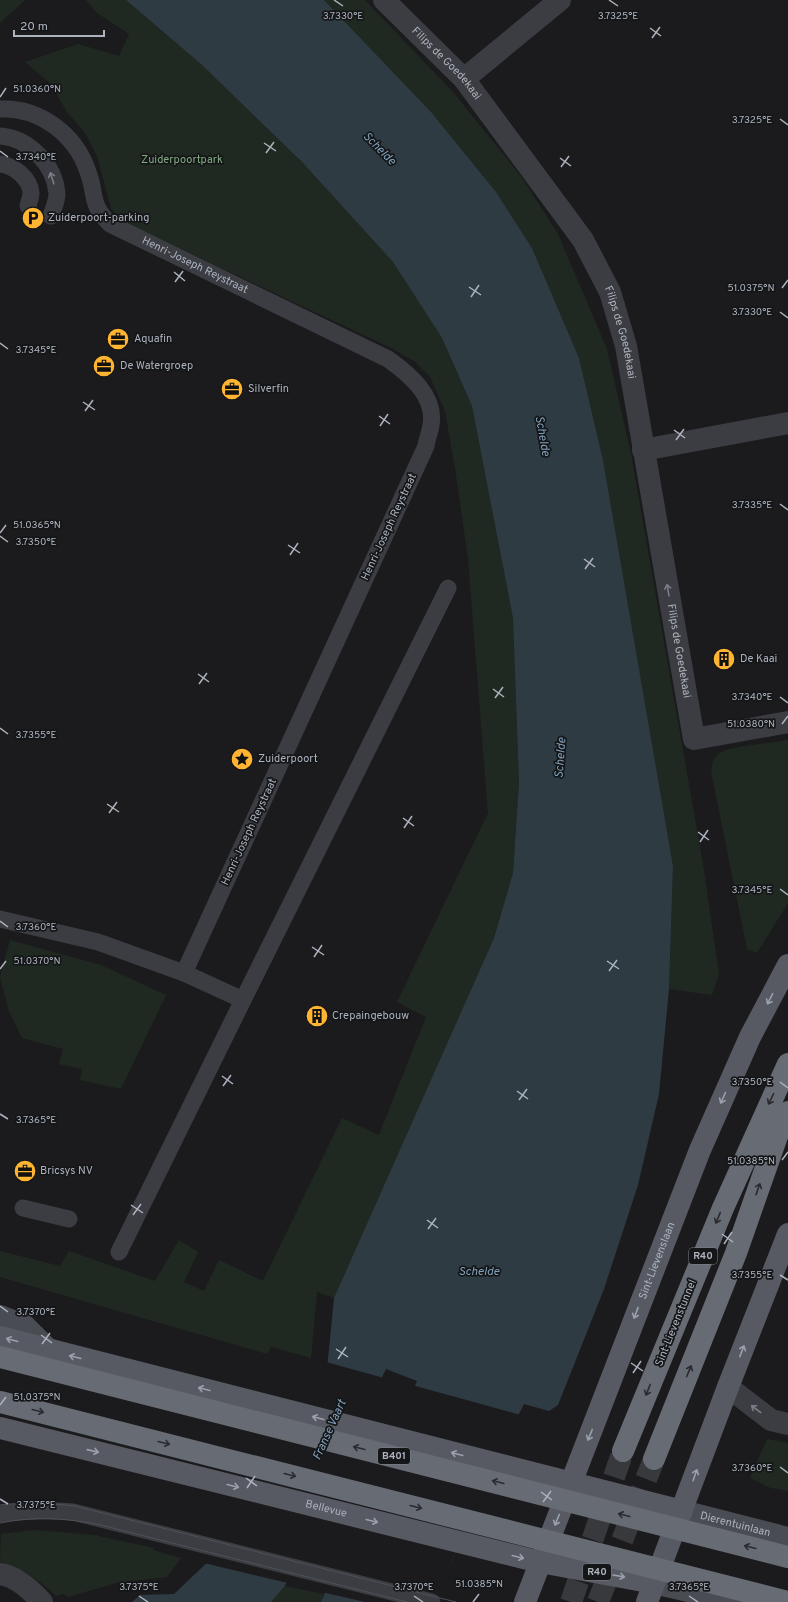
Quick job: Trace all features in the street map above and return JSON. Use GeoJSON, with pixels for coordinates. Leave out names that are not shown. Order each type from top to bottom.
{"type":"FeatureCollection","features":[{"type":"Feature","properties":{"kind":"highway","name":"Sint-Lievenstunnel"},"geometry":{"type":"LineString","coordinates":[[623,1451],[723,1208],[788,1064]]}},
{"type":"Feature","properties":{"kind":"highway","name":"R40"},"geometry":{"type":"LineString","coordinates":[[654,1459],[736,1253],[777,1136],[788,1112]]}},
{"type":"Feature","properties":{"kind":"highway","name":"B401"},"geometry":{"type":"LineString","coordinates":[[0,1357],[788,1557]]}},
{"type":"Feature","properties":{"kind":"highway"},"geometry":{"type":"LineString","coordinates":[[0,1402],[788,1602]]}},
{"type":"Feature","properties":{"kind":"main road","name":"Sint-Lievenslaan"},"geometry":{"type":"LineString","coordinates":[[525,1602],[700,1150],[750,1037],[788,964]]}},
{"type":"Feature","properties":{"kind":"main road"},"geometry":{"type":"LineString","coordinates":[[651,1592],[728,1387],[788,1234]]}},
{"type":"Feature","properties":{"kind":"main road"},"geometry":{"type":"LineString","coordinates":[[0,1337],[682,1512]]}},
{"type":"Feature","properties":{"kind":"main road","name":"Bellevue"},"geometry":{"type":"LineString","coordinates":[[0,1428],[540,1562],[651,1592]]}},
{"type":"Feature","properties":{"kind":"street","name":"Filips de Goedekaai"},"geometry":{"type":"LineString","coordinates":[[384,0],[464,79],[583,240],[610,292],[626,346],[694,739],[788,722]]}},
{"type":"Feature","properties":{"kind":"street"},"geometry":{"type":"LineString","coordinates":[[464,79],[560,0]]}},
{"type":"Feature","properties":{"kind":"street"},"geometry":{"type":"LineString","coordinates":[[643,450],[788,423]]}},
{"type":"Feature","properties":{"kind":"street"},"geometry":{"type":"LineString","coordinates":[[0,1316],[24,1325],[50,1351]]}},
{"type":"Feature","properties":{"kind":"street"},"geometry":{"type":"LineString","coordinates":[[728,1387],[771,1420],[788,1424]]}},
{"type":"Feature","properties":{"kind":"street","name":"Dierentuinlaan"},"geometry":{"type":"LineString","coordinates":[[682,1512],[788,1538]]}},
{"type":"Feature","properties":{"kind":"street"},"geometry":{"type":"LineString","coordinates":[[0,1574],[5,1574],[29,1589],[42,1602]]}},
{"type":"Feature","properties":{"kind":"street"},"geometry":{"type":"LineString","coordinates":[[651,1592],[735,1602]]}},
{"type":"Feature","properties":{"kind":"lane","name":"Henri-Joseph Reystraat"},"geometry":{"type":"LineString","coordinates":[[0,109],[9,108],[36,115],[61,130],[78,148],[89,172],[98,212],[110,224],[388,359],[410,374],[421,388],[429,404],[432,424],[426,446],[184,973]]}},
{"type":"Feature","properties":{"kind":"lane"},"geometry":{"type":"LineString","coordinates":[[0,136],[8,137],[25,144],[40,156],[52,174],[57,195],[51,216]]}},
{"type":"Feature","properties":{"kind":"lane"},"geometry":{"type":"LineString","coordinates":[[0,164],[6,165],[20,172],[29,184],[31,194],[28,206]]}},
{"type":"Feature","properties":{"kind":"lane"},"geometry":{"type":"LineString","coordinates":[[119,1252],[448,588]]}},
{"type":"Feature","properties":{"kind":"lane"},"geometry":{"type":"LineString","coordinates":[[2,917],[98,942],[184,973],[243,1000]]}},
{"type":"Feature","properties":{"kind":"lane"},"geometry":{"type":"LineString","coordinates":[[23,1208],[69,1219]]}},
{"type":"Feature","properties":{"kind":"lane"},"geometry":{"type":"LineString","coordinates":[[0,1514],[19,1511],[46,1510],[73,1512],[432,1602]]}},
{"type":"Feature","properties":{"kind":"green space"},"geometry":{"type":"Polygon","coordinates":[[[0,0],[25,0],[0,23],[0,0]]]}},
{"type":"Feature","properties":{"kind":"green space","name":"Zuiderpoortpark"},"geometry":{"type":"Polygon","coordinates":[[[86,0],[126,0],[202,65],[303,163],[393,262],[442,338],[472,406],[513,618],[519,783],[513,873],[494,938],[334,1298],[317,1292],[311,1358],[271,1347],[267,1354],[0,1277],[0,1251],[60,1266],[69,1251],[155,1281],[179,1240],[198,1252],[184,1282],[204,1291],[219,1260],[263,1281],[342,1118],[379,1135],[426,1017],[397,1002],[488,813],[468,559],[445,411],[430,377],[414,361],[391,348],[126,223],[111,209],[97,156],[85,133],[67,112],[51,84],[25,62],[78,44],[119,56],[129,34],[97,13],[86,0]]]}},
{"type":"Feature","properties":{"kind":"green space"},"geometry":{"type":"Polygon","coordinates":[[[324,0],[365,0],[453,92],[520,175],[558,234],[607,349],[631,454],[703,864],[719,974],[712,995],[669,989],[673,866],[603,460],[579,358],[532,248],[496,192],[431,112],[324,0]]]}},
{"type":"Feature","properties":{"kind":"green space"},"geometry":{"type":"Polygon","coordinates":[[[788,740],[788,903],[757,953],[747,949],[711,771],[712,764],[718,754],[723,751],[788,740]]]}},
{"type":"Feature","properties":{"kind":"green space"},"geometry":{"type":"Polygon","coordinates":[[[10,940],[101,965],[166,995],[121,1089],[80,1080],[82,1069],[59,1064],[63,1049],[22,1038],[9,1011],[0,977],[10,940]]]}},
{"type":"Feature","properties":{"kind":"green space"},"geometry":{"type":"Polygon","coordinates":[[[767,1439],[788,1443],[788,1491],[771,1488],[750,1478],[767,1439]]]}},
{"type":"Feature","properties":{"kind":"green space"},"geometry":{"type":"Polygon","coordinates":[[[34,1530],[94,1535],[154,1548],[153,1550],[181,1558],[167,1577],[116,1583],[68,1597],[64,1594],[56,1596],[30,1575],[15,1567],[0,1562],[1,1534],[34,1530]]]}},
{"type":"Feature","properties":{"kind":"green space"},"geometry":{"type":"Polygon","coordinates":[[[285,1586],[324,1594],[321,1602],[271,1602],[285,1586]]]}},
{"type":"Feature","properties":{"kind":"water","name":"Schelde"},"geometry":{"type":"Polygon","coordinates":[[[126,0],[324,0],[431,112],[496,192],[532,248],[579,358],[603,460],[673,866],[669,989],[659,1094],[638,1185],[604,1289],[558,1405],[549,1411],[524,1404],[479,1493],[436,1602],[321,1602],[417,1381],[386,1369],[297,1552],[285,1586],[271,1602],[132,1602],[140,1595],[174,1594],[272,1501],[327,1369],[334,1298],[494,938],[513,873],[519,783],[513,618],[472,406],[442,338],[393,262],[303,163],[202,65],[126,0]]]}},
{"type":"Feature","properties":{"kind":"pier"},"geometry":{"type":"Polygon","coordinates":[[[326,1362],[384,1378],[299,1553],[288,1583],[204,1563],[270,1500],[325,1369],[326,1362]]]}},
{"type":"Feature","properties":{"kind":"pier"},"geometry":{"type":"Polygon","coordinates":[[[412,1385],[521,1415],[480,1494],[452,1561],[438,1602],[365,1602],[322,1592],[412,1385]]]}},
{"type":"Feature","properties":{"kind":"tunnel"},"geometry":{"type":"LineString","coordinates":[[571,1602],[623,1451]]}},
{"type":"Feature","properties":{"kind":"tunnel"},"geometry":{"type":"LineString","coordinates":[[598,1602],[654,1459]]}},
{"type":"Feature","properties":{"kind":"tram line"},"geometry":{"type":"LineString","coordinates":[[0,1505],[38,1503],[75,1506],[456,1602]]}},
{"type":"Feature","properties":{"kind":"tram line"},"geometry":{"type":"LineString","coordinates":[[0,1523],[26,1519],[50,1519],[101,1525],[407,1602]]}},
{"type":"Feature","properties":{"kind":"place","name":"Zuiderpoort-parking"},"geometry":{"type":"Point","coordinates":[33,218]}},
{"type":"Feature","properties":{"kind":"place","name":"Aquafin"},"geometry":{"type":"Point","coordinates":[118,339]}},
{"type":"Feature","properties":{"kind":"place","name":"De Watergroep"},"geometry":{"type":"Point","coordinates":[104,366]}},
{"type":"Feature","properties":{"kind":"place","name":"Silverfin"},"geometry":{"type":"Point","coordinates":[232,389]}},
{"type":"Feature","properties":{"kind":"place","name":"De Kaai"},"geometry":{"type":"Point","coordinates":[724,659]}},
{"type":"Feature","properties":{"kind":"place","name":"Zuiderpoort"},"geometry":{"type":"Point","coordinates":[242,759]}},
{"type":"Feature","properties":{"kind":"place","name":"Crepaingebouw"},"geometry":{"type":"Point","coordinates":[317,1016]}},
{"type":"Feature","properties":{"kind":"place","name":"Bricsys NV"},"geometry":{"type":"Point","coordinates":[25,1171]}},
{"type":"Feature","properties":{"kind":"water label","name":"Franse Vaart"},"geometry":{"type":"Point","coordinates":[330,1430]}}]}
